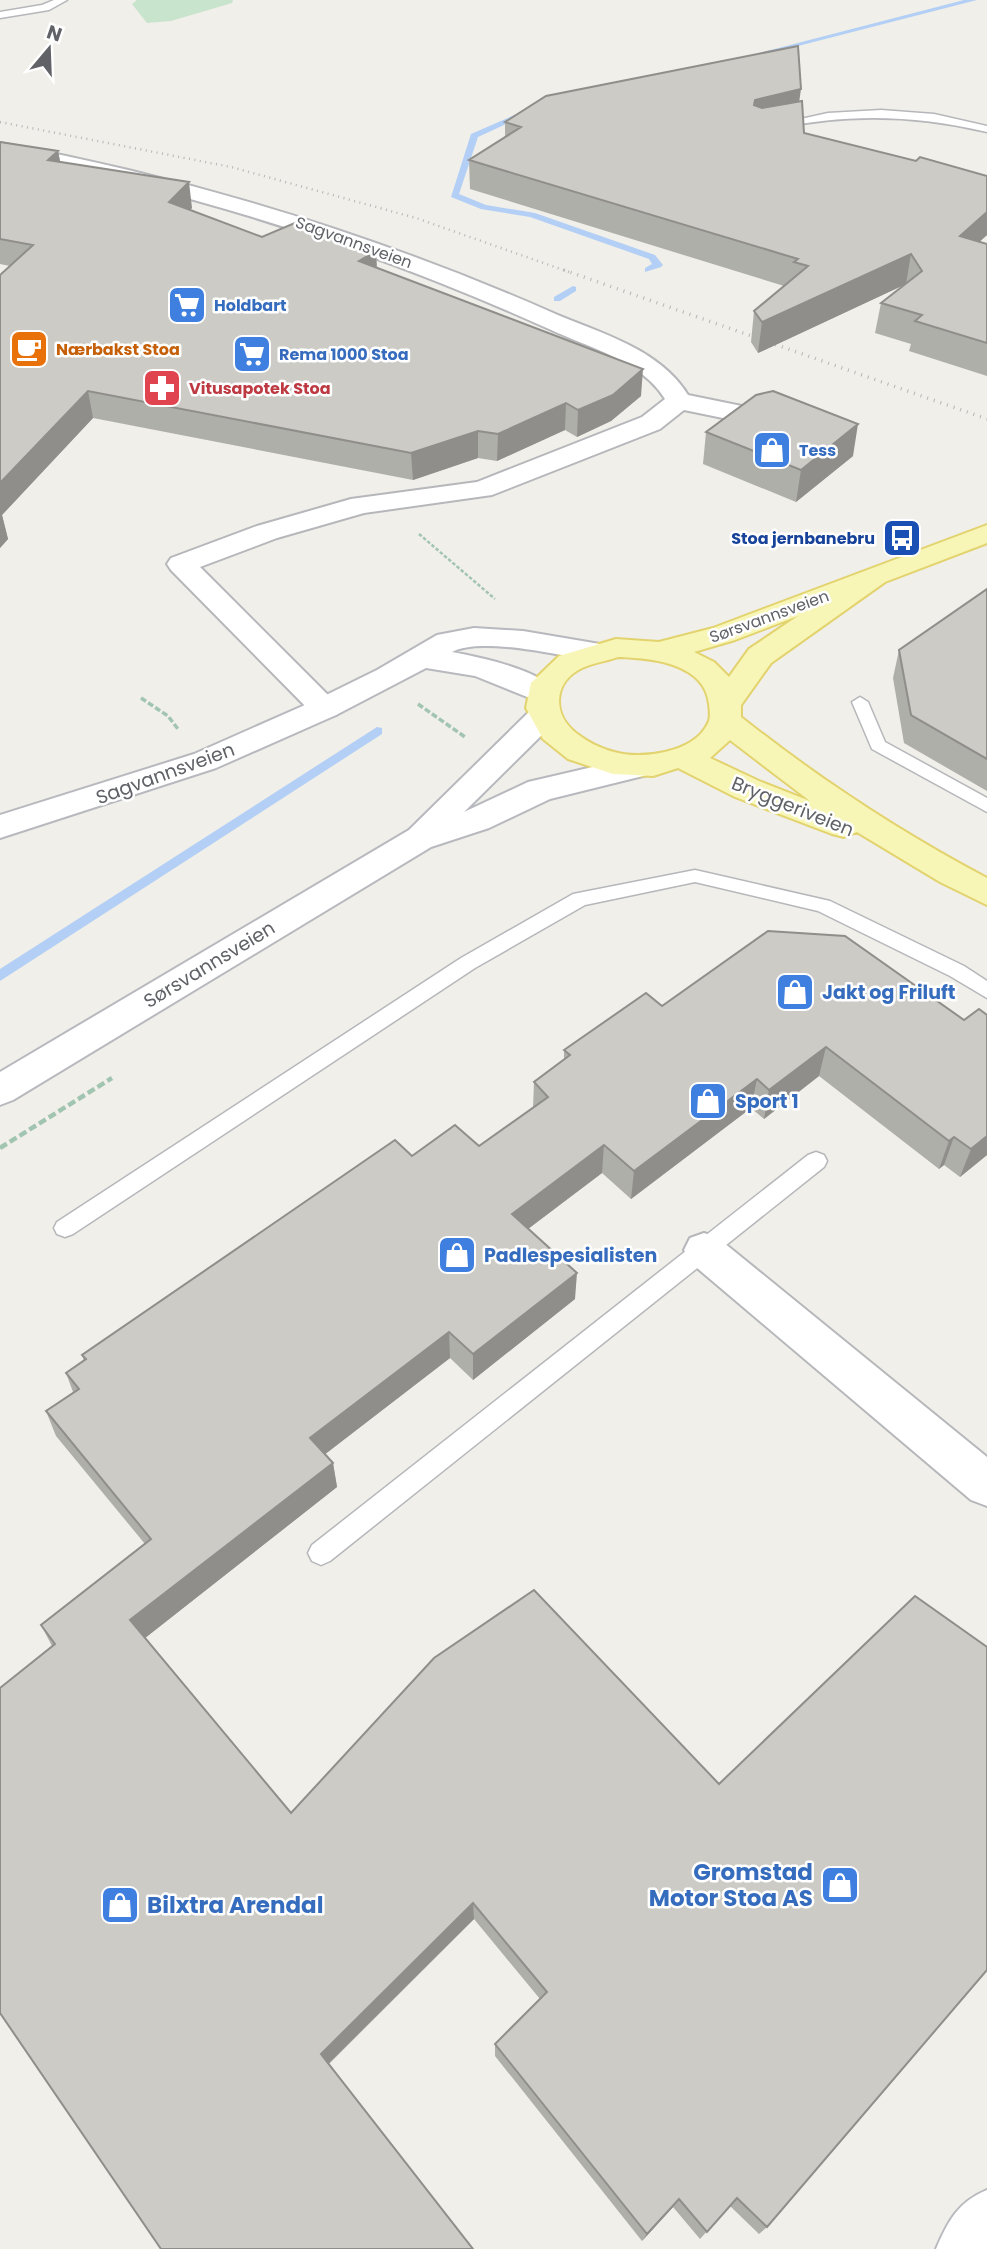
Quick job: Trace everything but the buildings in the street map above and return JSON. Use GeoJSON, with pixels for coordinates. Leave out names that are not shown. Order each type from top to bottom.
{"type":"FeatureCollection","features":[{"type":"Feature","properties":{"kind":"main road","name":"Sørsvannsveien"},"geometry":{"type":"LineString","coordinates":[[662,651],[724,634],[987,533]]}},
{"type":"Feature","properties":{"kind":"main road","name":"Sørsvannsveien"},"geometry":{"type":"LineString","coordinates":[[726,712],[760,656],[875,576]]}},
{"type":"Feature","properties":{"kind":"main road"},"geometry":{"type":"LineString","coordinates":[[639,648],[662,651],[705,671],[719,685],[726,712],[717,736],[684,758],[645,765],[617,764],[591,758],[569,747],[552,732],[543,704],[552,675],[570,661],[594,652],[639,648]]}},
{"type":"Feature","properties":{"kind":"main road","name":"Bryggeriveien"},"geometry":{"type":"LineString","coordinates":[[726,712],[775,761],[905,850]]}},
{"type":"Feature","properties":{"kind":"main road","name":"Bryggeriveien"},"geometry":{"type":"LineString","coordinates":[[684,758],[747,789],[905,850],[987,893]]}},
{"type":"Feature","properties":{"kind":"street","name":"Sagvannsveien"},"geometry":{"type":"LineString","coordinates":[[0,149],[82,162],[172,183],[353,240],[514,304],[634,359],[662,377],[679,401]]}},
{"type":"Feature","properties":{"kind":"street"},"geometry":{"type":"LineString","coordinates":[[325,708],[181,564],[267,532],[361,505],[482,489],[651,423],[679,401],[757,417]]}},
{"type":"Feature","properties":{"kind":"street","name":"Sagvannsveien"},"geometry":{"type":"LineString","coordinates":[[0,827],[205,761],[325,708],[425,658],[448,642],[474,637],[523,640],[594,652]]}},
{"type":"Feature","properties":{"kind":"street"},"geometry":{"type":"LineString","coordinates":[[425,658],[466,662],[510,675],[543,704]]}},
{"type":"Feature","properties":{"kind":"street","name":"Sørsvannsveien"},"geometry":{"type":"LineString","coordinates":[[419,839],[453,803],[501,762],[543,704]]}},
{"type":"Feature","properties":{"kind":"street","name":"Sørsvannsveien"},"geometry":{"type":"LineString","coordinates":[[0,1090],[419,839],[477,820],[540,790],[645,765]]}},
{"type":"Feature","properties":{"kind":"street"},"geometry":{"type":"LineString","coordinates":[[704,1250],[987,1485]]}},
{"type":"Feature","properties":{"kind":"street"},"geometry":{"type":"LineString","coordinates":[[965,2249],[987,2219]]}},
{"type":"Feature","properties":{"kind":"lane"},"geometry":{"type":"LineString","coordinates":[[0,15],[45,8],[62,0]]}},
{"type":"Feature","properties":{"kind":"lane"},"geometry":{"type":"LineString","coordinates":[[758,131],[805,118],[863,112],[914,114],[987,130]]}},
{"type":"Feature","properties":{"kind":"lane"},"geometry":{"type":"LineString","coordinates":[[860,702],[878,745],[987,806]]}},
{"type":"Feature","properties":{"kind":"lane"},"geometry":{"type":"LineString","coordinates":[[65,1227],[468,963],[580,899],[695,876],[823,906],[957,971],[987,991]]}},
{"type":"Feature","properties":{"kind":"lane"},"geometry":{"type":"LineString","coordinates":[[321,1553],[816,1161]]}},
{"type":"Feature","properties":{"kind":"path"},"geometry":{"type":"LineString","coordinates":[[396,500],[398,516],[499,603]]}},
{"type":"Feature","properties":{"kind":"path"},"geometry":{"type":"LineString","coordinates":[[141,698],[168,716],[182,735]]}},
{"type":"Feature","properties":{"kind":"path"},"geometry":{"type":"LineString","coordinates":[[413,700],[467,739]]}},
{"type":"Feature","properties":{"kind":"green space"},"geometry":{"type":"Polygon","coordinates":[[[137,0],[233,0],[232,3],[171,21],[147,23],[132,4],[137,0]]]}},
{"type":"Feature","properties":{"kind":"waterway"},"geometry":{"type":"LineString","coordinates":[[744,58],[973,0]]}},
{"type":"Feature","properties":{"kind":"waterway"},"geometry":{"type":"LineString","coordinates":[[522,115],[474,136],[454,195],[484,207],[532,215],[652,257],[658,265],[648,270]]}},
{"type":"Feature","properties":{"kind":"waterway"},"geometry":{"type":"LineString","coordinates":[[557,299],[573,289]]}},
{"type":"Feature","properties":{"kind":"waterway"},"geometry":{"type":"LineString","coordinates":[[0,976],[377,731]]}},
{"type":"Feature","properties":{"kind":"railway"},"geometry":{"type":"LineString","coordinates":[[0,122],[231,167],[416,218],[569,272]]}},
{"type":"Feature","properties":{"kind":"railway"},"geometry":{"type":"LineString","coordinates":[[564,270],[987,419]]}},
{"type":"Feature","properties":{"kind":"place","name":"Holdbart"},"geometry":{"type":"Point","coordinates":[187,305]}},
{"type":"Feature","properties":{"kind":"place","name":"Nærbakst Stoa"},"geometry":{"type":"Point","coordinates":[29,349]}},
{"type":"Feature","properties":{"kind":"place","name":"Rema 1000 Stoa"},"geometry":{"type":"Point","coordinates":[252,354]}},
{"type":"Feature","properties":{"kind":"place","name":"Vitusapotek Stoa"},"geometry":{"type":"Point","coordinates":[162,388]}},
{"type":"Feature","properties":{"kind":"place","name":"Tess"},"geometry":{"type":"Point","coordinates":[772,450]}},
{"type":"Feature","properties":{"kind":"place","name":"Stoa jernbanebru"},"geometry":{"type":"Point","coordinates":[902,538]}},
{"type":"Feature","properties":{"kind":"place","name":"Jakt og Friluft"},"geometry":{"type":"Point","coordinates":[795,992]}},
{"type":"Feature","properties":{"kind":"place","name":"Sport 1"},"geometry":{"type":"Point","coordinates":[708,1101]}},
{"type":"Feature","properties":{"kind":"place","name":"Padlespesialisten"},"geometry":{"type":"Point","coordinates":[457,1255]}},
{"type":"Feature","properties":{"kind":"place","name":"Gromstad Motor Stoa AS"},"geometry":{"type":"Point","coordinates":[840,1885]}},
{"type":"Feature","properties":{"kind":"place","name":"Bilxtra Arendal"},"geometry":{"type":"Point","coordinates":[120,1905]}}]}
